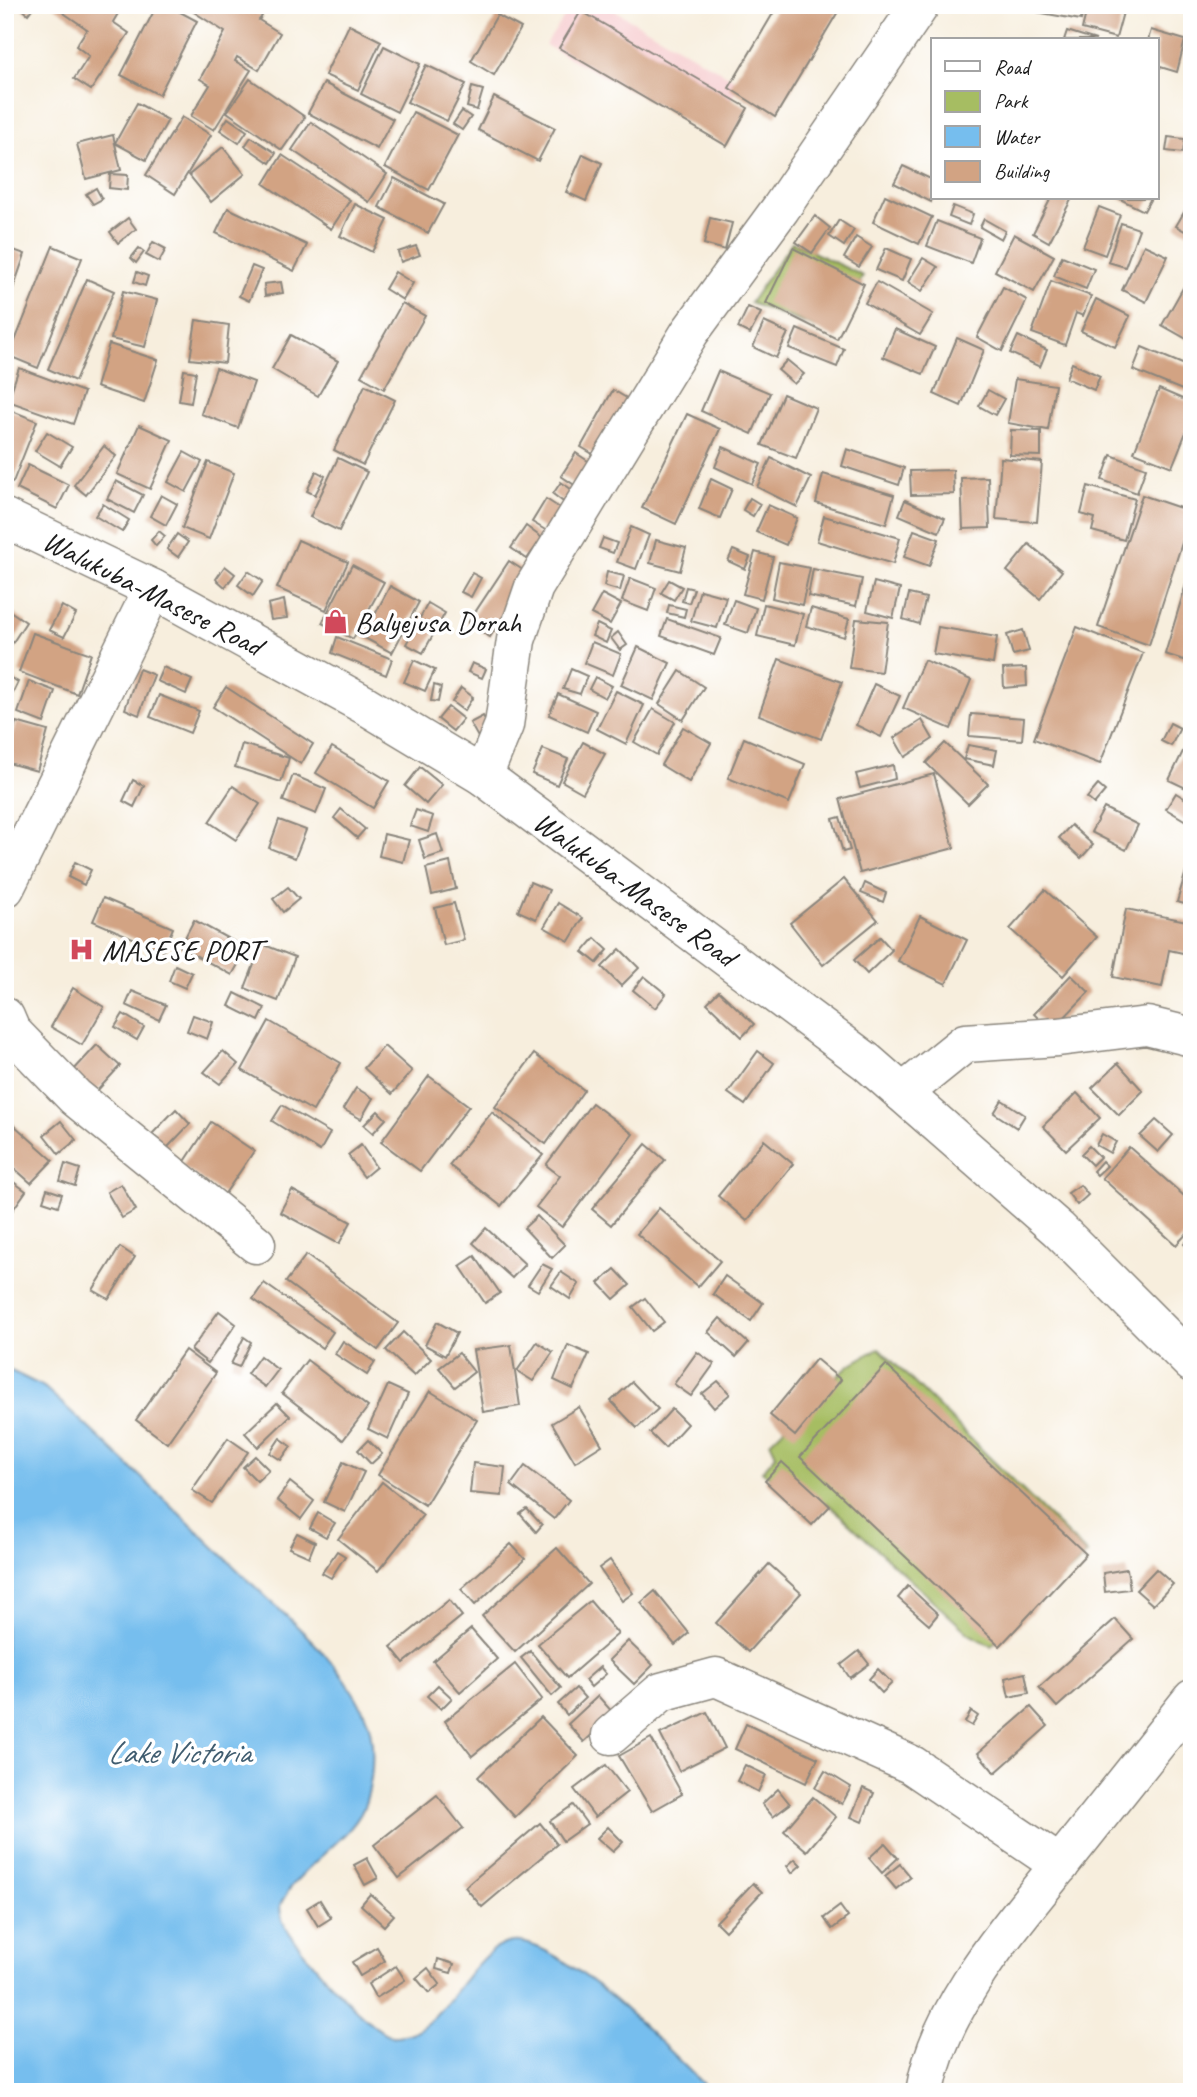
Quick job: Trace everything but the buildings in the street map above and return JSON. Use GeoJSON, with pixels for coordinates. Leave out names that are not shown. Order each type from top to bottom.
{"type":"FeatureCollection","features":[{"type":"Feature","properties":{"kind":"street"},"geometry":{"type":"LineString","coordinates":[[482,776],[504,725],[516,640],[534,587],[690,332],[781,208],[920,5]]}},
{"type":"Feature","properties":{"kind":"street","name":"Walukuba-Masese Road"},"geometry":{"type":"LineString","coordinates":[[5,518],[153,589],[365,705],[482,776],[867,1062],[1058,1229],[1192,1363]]}},
{"type":"Feature","properties":{"kind":"street"},"geometry":{"type":"LineString","coordinates":[[5,888],[153,589]]}},
{"type":"Feature","properties":{"kind":"street"},"geometry":{"type":"LineString","coordinates":[[5,1017],[11,1031],[75,1097],[256,1244]]}},
{"type":"Feature","properties":{"kind":"street"},"geometry":{"type":"LineString","coordinates":[[903,1093],[965,1043],[1058,1037],[1147,1027],[1192,1037]]}},
{"type":"Feature","properties":{"kind":"street"},"geometry":{"type":"LineString","coordinates":[[611,1735],[661,1692],[716,1677],[912,1765],[1060,1865]]}},
{"type":"Feature","properties":{"kind":"street"},"geometry":{"type":"LineString","coordinates":[[925,2092],[927,2076],[948,2022],[1001,1939],[1192,1699]]}},
{"type":"Feature","properties":{"kind":"shaded area"},"geometry":{"type":"Polygon","coordinates":[[[573,5],[605,5],[741,83],[709,133],[545,45],[573,5]]]}},
{"type":"Feature","properties":{"kind":"green space"},"geometry":{"type":"Polygon","coordinates":[[[792,242],[863,276],[834,334],[750,303],[792,242]]]}},
{"type":"Feature","properties":{"kind":"green space"},"geometry":{"type":"Polygon","coordinates":[[[879,1348],[1087,1554],[991,1646],[969,1634],[827,1503],[817,1514],[762,1471],[776,1455],[770,1442],[848,1366],[879,1348]]]}},
{"type":"Feature","properties":{"kind":"water","name":"Lake Victoria"},"geometry":{"type":"Polygon","coordinates":[[[5,1368],[44,1387],[121,1457],[326,1656],[353,1692],[364,1712],[372,1744],[372,1768],[369,1791],[360,1815],[351,1828],[299,1878],[280,1906],[283,1922],[290,1934],[350,2004],[366,2019],[392,2036],[408,2034],[437,2014],[476,1965],[490,1952],[505,1944],[520,1942],[542,1949],[593,1982],[647,2029],[711,2092],[5,2092],[5,1368]]]}},
{"type":"Feature","properties":{"kind":"place","name":"Balyejusa Dorah"},"geometry":{"type":"Point","coordinates":[335,622]}},
{"type":"Feature","properties":{"kind":"place","name":"MASESE PORT"},"geometry":{"type":"Point","coordinates":[82,950]}}]}
